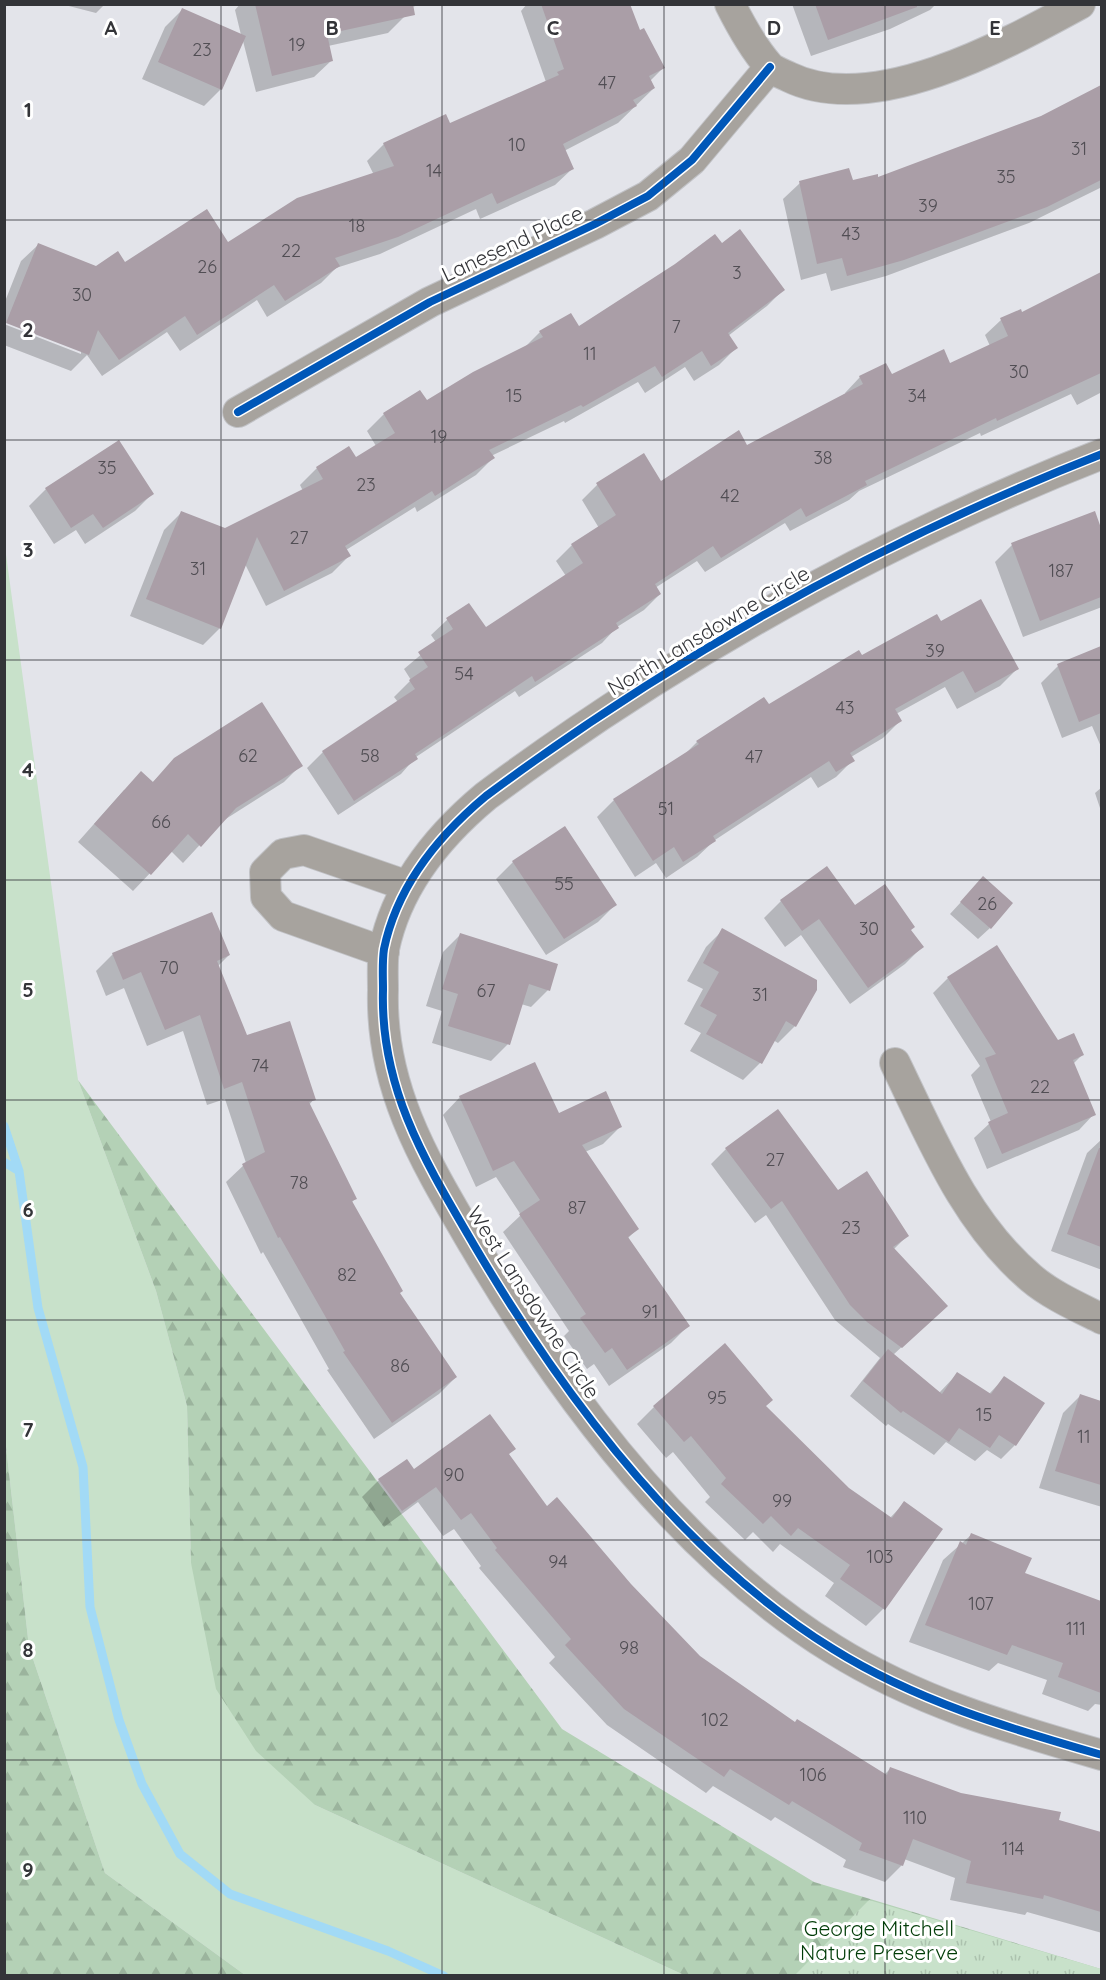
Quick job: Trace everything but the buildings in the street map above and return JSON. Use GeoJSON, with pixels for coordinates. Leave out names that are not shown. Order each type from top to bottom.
{"type":"FeatureCollection","features":[{"type":"Feature","properties":{"kind":"street"},"geometry":{"type":"LineString","coordinates":[[730,4],[770,67],[805,85],[866,90],[903,82],[967,59],[1080,4]]}},
{"type":"Feature","properties":{"kind":"street","name":"Lanesend Place"},"geometry":{"type":"LineString","coordinates":[[238,412],[430,302],[595,224],[648,196],[692,160],[770,67]]}},
{"type":"Feature","properties":{"kind":"street","name":"North Lansdowne Circle"},"geometry":{"type":"LineString","coordinates":[[393,917],[408,886],[432,849],[458,820],[529,764],[677,665],[815,584],[877,552],[1101,454]]}},
{"type":"Feature","properties":{"kind":"street"},"geometry":{"type":"LineString","coordinates":[[384,952],[283,916],[266,897],[265,872],[283,854],[304,850],[408,886]]}},
{"type":"Feature","properties":{"kind":"street","name":"West Lansdowne Circle"},"geometry":{"type":"LineString","coordinates":[[393,917],[384,952],[382,1011],[387,1048],[400,1102],[422,1156],[491,1274],[544,1357],[570,1394],[636,1473],[724,1565],[774,1607],[832,1648],[880,1676],[931,1700],[1006,1727],[1101,1755]]}},
{"type":"Feature","properties":{"kind":"street"},"geometry":{"type":"LineString","coordinates":[[895,1063],[966,1201],[998,1243],[1032,1278],[1066,1301],[1101,1319]]}},
{"type":"Feature","properties":{"kind":"green space"},"geometry":{"type":"Polygon","coordinates":[[[4,540],[78,1080],[156,1291],[187,1406],[191,1563],[315,1805],[684,1975],[245,1975],[105,1873],[29,1647],[5,1438],[4,540]]]}},
{"type":"Feature","properties":{"kind":"green space"},"geometry":{"type":"Polygon","coordinates":[[[78,1080],[562,1729],[814,1882],[1101,1969],[1101,1975],[684,1975],[315,1805],[256,1751],[216,1689],[191,1563],[187,1406],[156,1291],[78,1080]]]}},
{"type":"Feature","properties":{"kind":"green space"},"geometry":{"type":"Polygon","coordinates":[[[5,1438],[29,1647],[105,1873],[245,1975],[5,1975],[5,1438]]]}},
{"type":"Feature","properties":{"kind":"green space","name":"George Mitchell Nature Preserve"},"geometry":{"type":"Polygon","coordinates":[[[869,1900],[1101,1969],[1101,1975],[795,1975],[869,1900]]]}},
{"type":"Feature","properties":{"kind":"waterway"},"geometry":{"type":"LineString","coordinates":[[4,1126],[19,1171],[38,1308],[83,1467],[90,1607],[119,1720],[142,1784],[180,1854],[230,1894],[388,1951],[444,1976]]}},
{"type":"Feature","properties":{"kind":"waterway"},"geometry":{"type":"LineString","coordinates":[[4,1162],[19,1171]]}},
{"type":"Feature","properties":{"kind":"cycle path"},"geometry":{"type":"LineString","coordinates":[[238,412],[430,302],[595,224],[648,196],[692,160],[770,67]]}},
{"type":"Feature","properties":{"kind":"cycle path"},"geometry":{"type":"LineString","coordinates":[[1102,454],[940,524],[783,604],[631,695],[558,744],[486,796],[468,811],[436,845],[409,883],[399,904],[384,949],[383,969],[384,1026],[389,1060],[409,1124],[439,1184],[509,1302],[547,1359],[587,1415],[677,1520],[726,1568],[778,1611],[833,1649],[865,1667],[897,1684],[963,1711],[1102,1755]]}}]}
